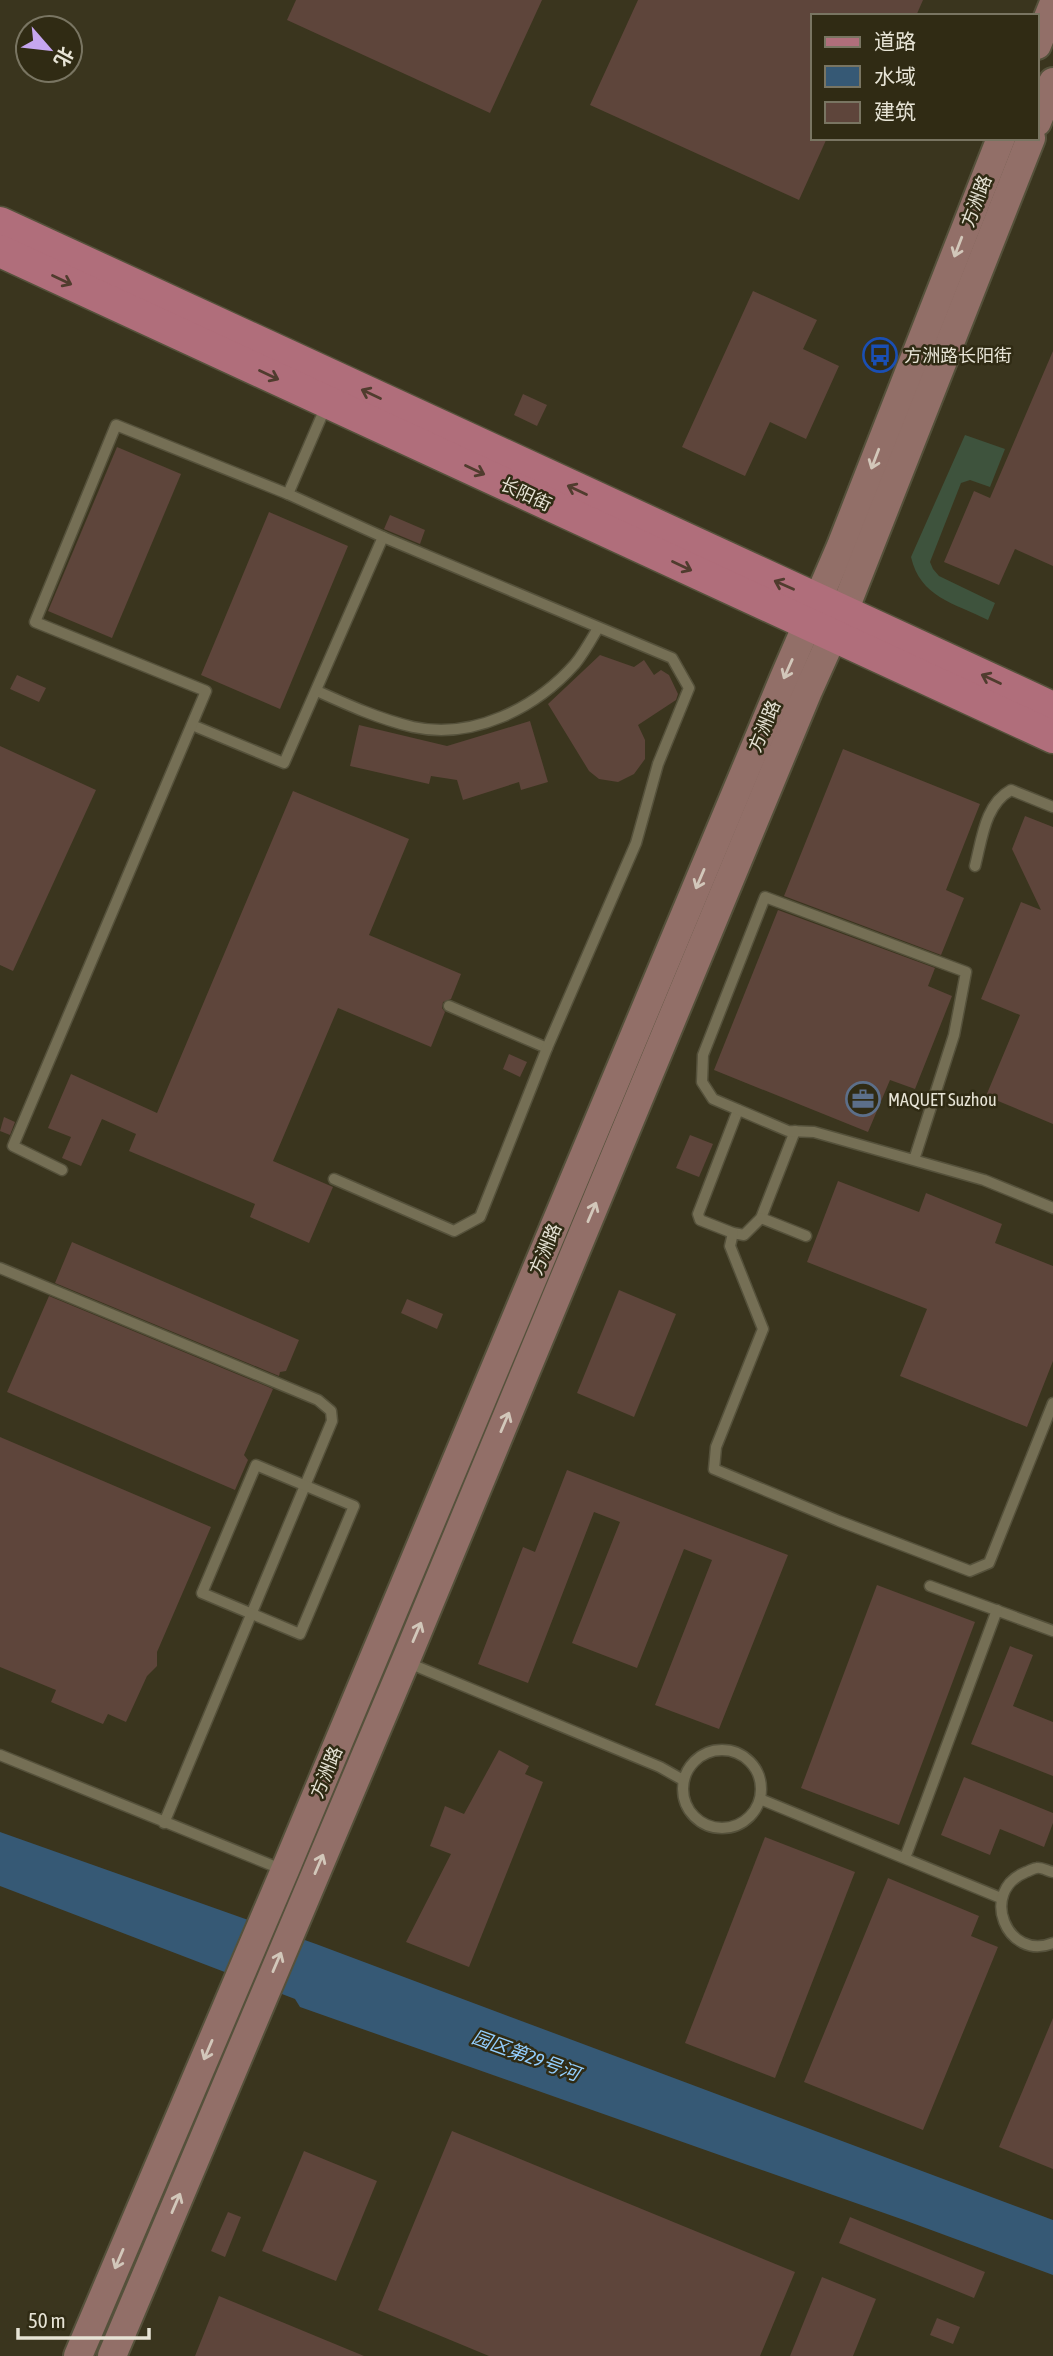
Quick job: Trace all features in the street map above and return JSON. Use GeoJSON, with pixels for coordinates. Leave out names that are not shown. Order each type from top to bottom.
{"type":"FeatureCollection","features":[{"type":"Feature","properties":{"kind":"main road"},"geometry":{"type":"LineString","coordinates":[[1039,40],[1053,5]]}},
{"type":"Feature","properties":{"kind":"main road"},"geometry":{"type":"LineString","coordinates":[[1039,117],[1053,82]]}},
{"type":"Feature","properties":{"kind":"main road","name":"方洲路"},"geometry":{"type":"LineString","coordinates":[[112,2356],[405,1662],[826,618],[1000,140]]}},
{"type":"Feature","properties":{"kind":"main road","name":"方洲路"},"geometry":{"type":"LineString","coordinates":[[78,2356],[234,1987],[1030,140]]}},
{"type":"Feature","properties":{"kind":"main road","name":"长阳街"},"geometry":{"type":"LineString","coordinates":[[0,223],[826,618],[1053,737]]}},
{"type":"Feature","properties":{"kind":"main road","name":"长阳街"},"geometry":{"type":"LineString","coordinates":[[0,251],[328,402],[826,618],[1053,708]]}},
{"type":"Feature","properties":{"kind":"lane"},"geometry":{"type":"LineString","coordinates":[[288,494],[328,402]]}},
{"type":"Feature","properties":{"kind":"lane"},"geometry":{"type":"LineString","coordinates":[[62,1170],[13,1146],[206,691],[36,622],[116,425],[288,494],[383,537],[672,658],[688,688],[657,764],[636,843],[547,1048],[480,1217],[454,1231],[334,1179]]}},
{"type":"Feature","properties":{"kind":"lane"},"geometry":{"type":"LineString","coordinates":[[192,724],[284,763],[383,537]]}},
{"type":"Feature","properties":{"kind":"lane"},"geometry":{"type":"LineString","coordinates":[[317,691],[363,712],[415,727],[460,729],[499,719],[540,696],[576,663],[598,628]]}},
{"type":"Feature","properties":{"kind":"lane"},"geometry":{"type":"LineString","coordinates":[[975,866],[987,819],[999,796],[1011,790],[1053,807]]}},
{"type":"Feature","properties":{"kind":"lane"},"geometry":{"type":"LineString","coordinates":[[914,1160],[954,1035],[966,972],[765,897],[703,1055],[702,1083],[713,1099],[788,1131],[814,1132],[984,1180],[1053,1208]]}},
{"type":"Feature","properties":{"kind":"lane"},"geometry":{"type":"LineString","coordinates":[[449,1006],[547,1048]]}},
{"type":"Feature","properties":{"kind":"lane"},"geometry":{"type":"LineString","coordinates":[[738,1110],[698,1214],[700,1220],[733,1233],[744,1235],[761,1218],[795,1131]]}},
{"type":"Feature","properties":{"kind":"lane"},"geometry":{"type":"LineString","coordinates":[[761,1218],[806,1236]]}},
{"type":"Feature","properties":{"kind":"lane"},"geometry":{"type":"LineString","coordinates":[[733,1233],[730,1246],[763,1329],[716,1447],[714,1469],[970,1571],[989,1563],[1053,1403]]}},
{"type":"Feature","properties":{"kind":"lane"},"geometry":{"type":"LineString","coordinates":[[0,1268],[325,1404],[331,1411],[332,1421],[306,1486],[164,1823]]}},
{"type":"Feature","properties":{"kind":"lane"},"geometry":{"type":"LineString","coordinates":[[256,1465],[306,1486],[354,1506],[300,1634],[202,1593],[256,1465]]}},
{"type":"Feature","properties":{"kind":"lane"},"geometry":{"type":"LineString","coordinates":[[930,1586],[1053,1631]]}},
{"type":"Feature","properties":{"kind":"lane"},"geometry":{"type":"LineString","coordinates":[[905,1858],[997,1610]]}},
{"type":"Feature","properties":{"kind":"lane"},"geometry":{"type":"LineString","coordinates":[[405,1662],[660,1767],[684,1780]]}},
{"type":"Feature","properties":{"kind":"lane"},"geometry":{"type":"LineString","coordinates":[[720,1749],[732,1752],[743,1755],[759,1774],[760,1799],[747,1820],[724,1829],[700,1823],[685,1804],[684,1780],[697,1758],[720,1749]]}},
{"type":"Feature","properties":{"kind":"lane"},"geometry":{"type":"LineString","coordinates":[[0,1755],[285,1870]]}},
{"type":"Feature","properties":{"kind":"lane"},"geometry":{"type":"LineString","coordinates":[[760,1799],[1001,1898]]}},
{"type":"Feature","properties":{"kind":"lane"},"geometry":{"type":"LineString","coordinates":[[1053,1872],[1037,1868],[1014,1877],[1001,1898],[1003,1922],[1018,1941],[1042,1947],[1053,1943]]}},
{"type":"Feature","properties":{"kind":"green space"},"geometry":{"type":"Polygon","coordinates":[[[965,435],[1005,449],[990,487],[970,480],[961,483],[930,562],[939,576],[995,603],[988,620],[930,590],[915,570],[911,557],[965,435]]]}},
{"type":"Feature","properties":{"kind":"water","name":"园区第29号河"},"geometry":{"type":"Polygon","coordinates":[[[0,1832],[316,1944],[1053,2220],[1053,2275],[300,2007],[295,1999],[0,1886],[0,1832]]]}},
{"type":"Feature","properties":{"kind":"building"},"geometry":{"type":"Polygon","coordinates":[[[296,0],[542,0],[490,113],[287,20],[296,0]]]}},
{"type":"Feature","properties":{"kind":"building"},"geometry":{"type":"Polygon","coordinates":[[[638,0],[923,0],[917,14],[811,14],[811,140],[826,140],[799,200],[590,105],[638,0]]]}},
{"type":"Feature","properties":{"kind":"building"},"geometry":{"type":"Polygon","coordinates":[[[753,291],[817,320],[803,349],[839,366],[806,439],[770,422],[745,476],[682,447],[753,291]]]}},
{"type":"Feature","properties":{"kind":"building"},"geometry":{"type":"Polygon","coordinates":[[[1053,351],[1053,566],[1015,549],[999,585],[944,562],[974,491],[990,498],[1053,351]]]}},
{"type":"Feature","properties":{"kind":"building"},"geometry":{"type":"Polygon","coordinates":[[[523,394],[547,405],[537,426],[514,415],[523,394]]]}},
{"type":"Feature","properties":{"kind":"building"},"geometry":{"type":"Polygon","coordinates":[[[117,447],[181,474],[112,638],[48,611],[117,447]]]}},
{"type":"Feature","properties":{"kind":"building"},"geometry":{"type":"Polygon","coordinates":[[[269,512],[348,546],[280,709],[201,675],[269,512]]]}},
{"type":"Feature","properties":{"kind":"building"},"geometry":{"type":"Polygon","coordinates":[[[390,515],[425,530],[420,544],[384,529],[390,515]]]}},
{"type":"Feature","properties":{"kind":"building"},"geometry":{"type":"Polygon","coordinates":[[[600,655],[634,667],[644,660],[654,675],[661,670],[669,675],[678,694],[676,700],[638,725],[645,740],[645,759],[634,774],[618,782],[599,779],[589,771],[548,704],[600,655]]]}},
{"type":"Feature","properties":{"kind":"building"},"geometry":{"type":"Polygon","coordinates":[[[17,675],[46,688],[39,702],[10,689],[17,675]]]}},
{"type":"Feature","properties":{"kind":"building"},"geometry":{"type":"Polygon","coordinates":[[[530,721],[548,782],[521,790],[519,782],[463,800],[457,780],[431,776],[429,784],[350,766],[359,725],[447,746],[530,721]]]}},
{"type":"Feature","properties":{"kind":"building"},"geometry":{"type":"Polygon","coordinates":[[[0,746],[96,790],[13,971],[0,965],[0,746]]]}},
{"type":"Feature","properties":{"kind":"building"},"geometry":{"type":"Polygon","coordinates":[[[843,749],[980,804],[946,890],[964,898],[941,955],[784,896],[843,749]]]}},
{"type":"Feature","properties":{"kind":"building"},"geometry":{"type":"Polygon","coordinates":[[[293,791],[409,839],[369,935],[461,974],[451,999],[443,1002],[442,1008],[445,1012],[431,1047],[338,1008],[273,1161],[333,1187],[309,1243],[250,1217],[255,1204],[129,1151],[136,1134],[102,1119],[81,1166],[62,1158],[71,1137],[48,1128],[71,1074],[157,1113],[293,791]]]}},
{"type":"Feature","properties":{"kind":"building"},"geometry":{"type":"Polygon","coordinates":[[[1025,816],[1053,827],[1053,1124],[986,1096],[1020,1015],[981,999],[1021,902],[1041,910],[1012,849],[1025,816]]]}},
{"type":"Feature","properties":{"kind":"building"},"geometry":{"type":"Polygon","coordinates":[[[778,910],[935,968],[928,986],[952,996],[915,1089],[890,1080],[868,1132],[714,1070],[778,910]]]}},
{"type":"Feature","properties":{"kind":"building"},"geometry":{"type":"Polygon","coordinates":[[[509,1054],[527,1062],[520,1077],[503,1069],[509,1054]]]}},
{"type":"Feature","properties":{"kind":"building"},"geometry":{"type":"Polygon","coordinates":[[[4,1117],[15,1122],[10,1135],[0,1131],[4,1117]]]}},
{"type":"Feature","properties":{"kind":"building"},"geometry":{"type":"Polygon","coordinates":[[[690,1135],[713,1144],[699,1177],[676,1168],[690,1135]]]}},
{"type":"Feature","properties":{"kind":"building"},"geometry":{"type":"Polygon","coordinates":[[[838,1181],[919,1212],[926,1193],[1002,1224],[995,1243],[1053,1266],[1053,1361],[1027,1427],[900,1376],[927,1309],[807,1262],[838,1181]]]}},
{"type":"Feature","properties":{"kind":"building"},"geometry":{"type":"Polygon","coordinates":[[[72,1242],[299,1340],[286,1371],[280,1372],[279,1376],[55,1283],[72,1242]]]}},
{"type":"Feature","properties":{"kind":"building"},"geometry":{"type":"Polygon","coordinates":[[[619,1290],[676,1314],[634,1417],[577,1393],[619,1290]]]}},
{"type":"Feature","properties":{"kind":"building"},"geometry":{"type":"Polygon","coordinates":[[[49,1296],[273,1389],[244,1455],[248,1460],[235,1490],[7,1392],[49,1296]]]}},
{"type":"Feature","properties":{"kind":"building"},"geometry":{"type":"Polygon","coordinates":[[[407,1299],[443,1314],[437,1329],[401,1313],[407,1299]]]}},
{"type":"Feature","properties":{"kind":"building"},"geometry":{"type":"Polygon","coordinates":[[[0,1437],[211,1527],[157,1652],[157,1666],[147,1676],[126,1722],[108,1714],[103,1724],[51,1702],[56,1690],[0,1667],[0,1437]]]}},
{"type":"Feature","properties":{"kind":"building"},"geometry":{"type":"Polygon","coordinates":[[[567,1470],[788,1555],[719,1729],[655,1705],[712,1560],[684,1549],[637,1668],[572,1643],[620,1522],[594,1512],[528,1683],[478,1664],[523,1547],[535,1552],[567,1470]]]}},
{"type":"Feature","properties":{"kind":"building"},"geometry":{"type":"Polygon","coordinates":[[[877,1585],[975,1622],[899,1825],[801,1788],[877,1585]]]}},
{"type":"Feature","properties":{"kind":"building"},"geometry":{"type":"Polygon","coordinates":[[[1010,1646],[1033,1655],[1013,1706],[1053,1722],[1053,1776],[971,1744],[1010,1646]]]}},
{"type":"Feature","properties":{"kind":"building"},"geometry":{"type":"Polygon","coordinates":[[[499,1750],[529,1766],[525,1774],[543,1782],[469,1967],[406,1942],[451,1854],[430,1846],[445,1806],[464,1814],[499,1750]]]}},
{"type":"Feature","properties":{"kind":"building"},"geometry":{"type":"Polygon","coordinates":[[[964,1777],[1053,1813],[1053,1823],[1044,1847],[1000,1829],[990,1855],[941,1835],[964,1777]]]}},
{"type":"Feature","properties":{"kind":"building"},"geometry":{"type":"Polygon","coordinates":[[[765,1837],[855,1872],[775,2078],[685,2043],[765,1837]]]}},
{"type":"Feature","properties":{"kind":"building"},"geometry":{"type":"Polygon","coordinates":[[[888,1878],[979,1916],[971,1936],[998,1947],[923,2130],[804,2082],[888,1878]]]}},
{"type":"Feature","properties":{"kind":"building"},"geometry":{"type":"Polygon","coordinates":[[[1053,2018],[1053,2169],[999,2147],[1053,2018]]]}},
{"type":"Feature","properties":{"kind":"building"},"geometry":{"type":"Polygon","coordinates":[[[452,2131],[795,2272],[760,2356],[489,2356],[378,2310],[452,2131]]]}},
{"type":"Feature","properties":{"kind":"building"},"geometry":{"type":"Polygon","coordinates":[[[304,2151],[377,2181],[336,2281],[262,2251],[304,2151]]]}},
{"type":"Feature","properties":{"kind":"building"},"geometry":{"type":"Polygon","coordinates":[[[228,2212],[241,2217],[225,2257],[211,2251],[228,2212]]]}},
{"type":"Feature","properties":{"kind":"building"},"geometry":{"type":"Polygon","coordinates":[[[850,2217],[985,2272],[974,2298],[839,2243],[850,2217]]]}},
{"type":"Feature","properties":{"kind":"building"},"geometry":{"type":"Polygon","coordinates":[[[822,2277],[876,2299],[853,2356],[790,2356],[822,2277]]]}},
{"type":"Feature","properties":{"kind":"building"},"geometry":{"type":"Polygon","coordinates":[[[219,2296],[364,2356],[195,2356],[219,2296]]]}},
{"type":"Feature","properties":{"kind":"building"},"geometry":{"type":"Polygon","coordinates":[[[937,2318],[960,2327],[953,2344],[930,2335],[937,2318]]]}},
{"type":"Feature","properties":{"kind":"place","name":"方洲路长阳街"},"geometry":{"type":"Point","coordinates":[880,355]}},
{"type":"Feature","properties":{"kind":"place","name":"MAQUET Suzhou"},"geometry":{"type":"Point","coordinates":[863,1099]}}]}
